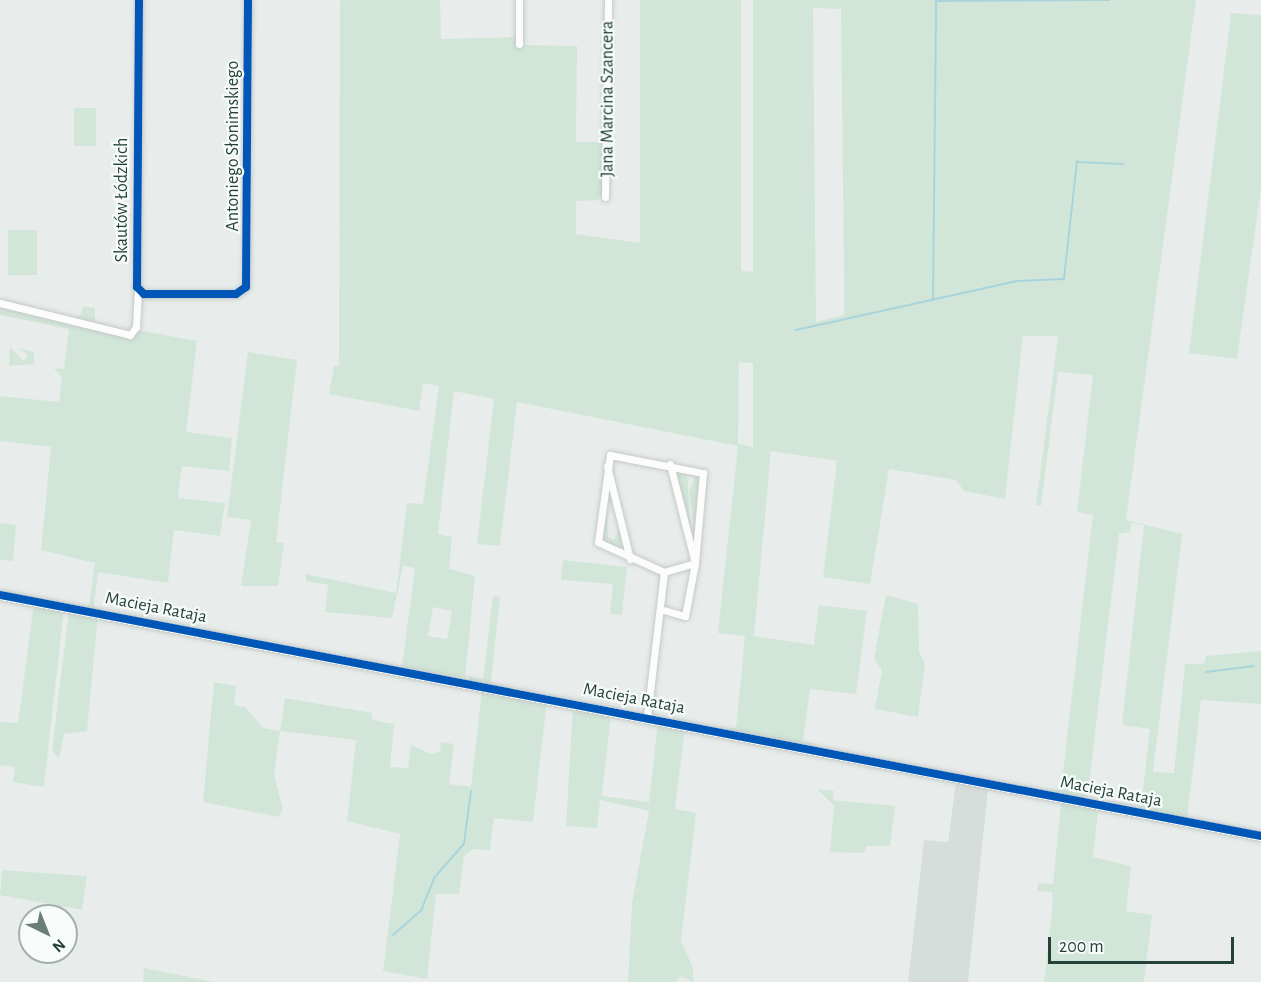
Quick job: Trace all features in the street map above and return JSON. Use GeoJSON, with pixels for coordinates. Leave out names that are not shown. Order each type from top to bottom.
{"type":"FeatureCollection","features":[{"type":"Feature","properties":{"kind":"street","name":"Skautów Łódzkich"},"geometry":{"type":"LineString","coordinates":[[0,303],[132,334],[138,291],[139,0]]}},
{"type":"Feature","properties":{"kind":"street","name":"Antoniego Słonimskiego"},"geometry":{"type":"LineString","coordinates":[[138,291],[244,291],[248,0]]}},
{"type":"Feature","properties":{"kind":"street"},"geometry":{"type":"LineString","coordinates":[[519,0],[519,44]]}},
{"type":"Feature","properties":{"kind":"street","name":"Jana Marcina Szancera"},"geometry":{"type":"LineString","coordinates":[[605,197],[608,0]]}},
{"type":"Feature","properties":{"kind":"street"},"geometry":{"type":"LineString","coordinates":[[605,462],[617,454],[670,464],[704,476],[685,616],[660,609]]}},
{"type":"Feature","properties":{"kind":"street"},"geometry":{"type":"LineString","coordinates":[[605,462],[597,539],[603,548],[664,572],[694,563]]}},
{"type":"Feature","properties":{"kind":"street"},"geometry":{"type":"LineString","coordinates":[[605,462],[630,560]]}},
{"type":"Feature","properties":{"kind":"street"},"geometry":{"type":"LineString","coordinates":[[670,464],[694,563]]}},
{"type":"Feature","properties":{"kind":"street"},"geometry":{"type":"LineString","coordinates":[[647,717],[664,572]]}},
{"type":"Feature","properties":{"kind":"street","name":"Macieja Rataja"},"geometry":{"type":"LineString","coordinates":[[0,595],[647,717],[1261,837]]}},
{"type":"Feature","properties":{"kind":"shaded area"},"geometry":{"type":"Polygon","coordinates":[[[956,783],[988,789],[968,982],[908,982],[924,840],[948,842],[956,783]]]}},
{"type":"Feature","properties":{"kind":"green space"},"geometry":{"type":"Polygon","coordinates":[[[340,0],[440,0],[441,39],[516,37],[522,45],[577,46],[576,142],[604,142],[605,192],[598,200],[576,201],[576,234],[640,243],[640,0],[741,0],[741,271],[753,272],[753,0],[1196,0],[1126,520],[1182,534],[1153,772],[1174,773],[1185,664],[1204,664],[1206,656],[1261,651],[1261,704],[1201,700],[1187,819],[1104,800],[1141,806],[1150,729],[1122,725],[1144,525],[1131,523],[1130,532],[1119,534],[1087,800],[1033,788],[1061,790],[1093,515],[1077,512],[1093,375],[1058,372],[1041,506],[1036,505],[1058,336],[1023,336],[1005,499],[964,491],[956,480],[889,469],[870,584],[823,577],[837,461],[771,451],[754,636],[814,645],[819,605],[867,611],[856,694],[810,689],[803,741],[816,744],[814,747],[723,729],[736,728],[745,636],[718,633],[738,446],[517,402],[500,546],[477,544],[494,399],[454,391],[438,534],[452,537],[449,569],[475,576],[465,678],[402,667],[415,568],[403,566],[392,618],[325,612],[328,585],[306,581],[306,574],[396,593],[407,503],[423,504],[439,386],[423,383],[419,411],[329,394],[334,366],[339,366],[340,0]],[[813,8],[816,322],[844,315],[844,270],[841,9],[813,8]],[[739,362],[738,444],[753,447],[753,363],[739,362]],[[433,607],[428,636],[447,639],[452,611],[433,607]]]}},
{"type":"Feature","properties":{"kind":"green space"},"geometry":{"type":"Polygon","coordinates":[[[1231,13],[1261,15],[1261,188],[1237,359],[1189,353],[1231,13]]]}},
{"type":"Feature","properties":{"kind":"green space"},"geometry":{"type":"Polygon","coordinates":[[[74,108],[96,108],[96,146],[74,146],[74,108]]]}},
{"type":"Feature","properties":{"kind":"green space"},"geometry":{"type":"Polygon","coordinates":[[[8,230],[37,230],[37,275],[8,275],[8,230]]]}},
{"type":"Feature","properties":{"kind":"green space"},"geometry":{"type":"Polygon","coordinates":[[[0,305],[76,321],[128,339],[138,330],[197,341],[186,432],[232,438],[229,471],[182,466],[178,498],[225,503],[220,536],[174,530],[168,583],[98,572],[94,607],[113,613],[67,602],[89,606],[95,563],[41,550],[51,447],[0,441],[0,396],[59,402],[62,378],[54,368],[64,369],[69,329],[0,315],[0,305]]]}},
{"type":"Feature","properties":{"kind":"green space"},"geometry":{"type":"Polygon","coordinates":[[[83,306],[95,308],[95,321],[130,332],[74,316],[81,315],[83,306]]]}},
{"type":"Feature","properties":{"kind":"green space"},"geometry":{"type":"Polygon","coordinates":[[[10,347],[23,361],[28,355],[18,348],[34,352],[34,364],[9,366],[10,347]]]}},
{"type":"Feature","properties":{"kind":"green space"},"geometry":{"type":"Polygon","coordinates":[[[248,352],[297,360],[276,542],[284,543],[278,586],[241,586],[251,520],[227,517],[248,352]]]}},
{"type":"Feature","properties":{"kind":"green space"},"geometry":{"type":"Polygon","coordinates":[[[682,468],[688,481],[690,534],[675,475],[682,468]]]}},
{"type":"Feature","properties":{"kind":"green space"},"geometry":{"type":"Polygon","coordinates":[[[697,472],[700,473],[695,534],[689,492],[697,472]]]}},
{"type":"Feature","properties":{"kind":"green space"},"geometry":{"type":"Polygon","coordinates":[[[606,486],[608,537],[614,540],[620,528],[624,551],[601,544],[606,486]]]}},
{"type":"Feature","properties":{"kind":"green space"},"geometry":{"type":"Polygon","coordinates":[[[0,523],[16,525],[13,561],[0,560],[0,523]]]}},
{"type":"Feature","properties":{"kind":"green space"},"geometry":{"type":"Polygon","coordinates":[[[563,560],[627,567],[622,615],[610,614],[613,584],[561,580],[563,560]]]}},
{"type":"Feature","properties":{"kind":"green space"},"geometry":{"type":"Polygon","coordinates":[[[886,595],[918,604],[919,651],[925,664],[918,717],[875,709],[882,670],[874,658],[886,595]]]}},
{"type":"Feature","properties":{"kind":"green space"},"geometry":{"type":"Polygon","coordinates":[[[493,596],[500,597],[491,682],[512,689],[468,681],[469,676],[483,679],[493,596]]]}},
{"type":"Feature","properties":{"kind":"green space"},"geometry":{"type":"Polygon","coordinates":[[[34,603],[64,608],[44,787],[13,782],[15,767],[0,765],[0,722],[18,723],[34,603]]]}},
{"type":"Feature","properties":{"kind":"green space"},"geometry":{"type":"Polygon","coordinates":[[[69,611],[98,615],[87,731],[64,734],[59,759],[52,750],[69,611]]]}},
{"type":"Feature","properties":{"kind":"green space"},"geometry":{"type":"Polygon","coordinates":[[[214,682],[236,686],[234,705],[245,707],[263,728],[280,731],[274,775],[283,809],[279,817],[203,802],[214,682]]]}},
{"type":"Feature","properties":{"kind":"green space"},"geometry":{"type":"Polygon","coordinates":[[[482,690],[547,701],[533,822],[494,818],[490,850],[473,849],[464,856],[459,894],[436,894],[427,979],[383,971],[400,834],[347,821],[356,740],[280,731],[285,698],[372,713],[372,720],[394,724],[390,767],[408,768],[411,745],[431,754],[440,752],[441,742],[454,744],[449,784],[471,787],[482,690]]]}},
{"type":"Feature","properties":{"kind":"green space"},"geometry":{"type":"Polygon","coordinates":[[[573,706],[611,713],[602,796],[649,802],[658,722],[685,727],[675,809],[696,813],[681,941],[693,968],[693,982],[680,976],[676,982],[628,982],[632,903],[649,811],[600,800],[597,828],[566,826],[573,706]]]}},
{"type":"Feature","properties":{"kind":"green space"},"geometry":{"type":"Polygon","coordinates":[[[817,789],[834,791],[833,800],[895,806],[890,846],[866,846],[864,853],[830,852],[834,806],[817,789]]]}},
{"type":"Feature","properties":{"kind":"green space"},"geometry":{"type":"Polygon","coordinates":[[[1049,800],[1117,813],[1098,811],[1093,857],[1131,866],[1126,911],[1152,915],[1144,982],[1044,982],[1053,901],[1052,892],[1037,891],[1038,883],[1053,884],[1061,803],[1049,800]]]}},
{"type":"Feature","properties":{"kind":"green space"},"geometry":{"type":"Polygon","coordinates":[[[2,870],[87,876],[82,910],[78,909],[78,904],[49,904],[0,895],[2,870]]]}},
{"type":"Feature","properties":{"kind":"green space"},"geometry":{"type":"Polygon","coordinates":[[[144,968],[214,982],[143,982],[144,968]]]}},
{"type":"Feature","properties":{"kind":"waterway"},"geometry":{"type":"LineString","coordinates":[[933,300],[936,1],[1109,0]]}},
{"type":"Feature","properties":{"kind":"waterway"},"geometry":{"type":"LineString","coordinates":[[796,330],[1017,281],[1064,279],[1077,162],[1123,164]]}},
{"type":"Feature","properties":{"kind":"waterway"},"geometry":{"type":"LineString","coordinates":[[1206,672],[1254,666]]}},
{"type":"Feature","properties":{"kind":"waterway"},"geometry":{"type":"LineString","coordinates":[[393,935],[421,911],[434,878],[464,844],[471,791]]}},
{"type":"Feature","properties":{"kind":"cycle path"},"geometry":{"type":"LineString","coordinates":[[139,0],[137,287],[144,294],[236,294],[246,287],[248,0]]}},
{"type":"Feature","properties":{"kind":"cycle path"},"geometry":{"type":"LineString","coordinates":[[0,595],[1261,836]]}}]}
